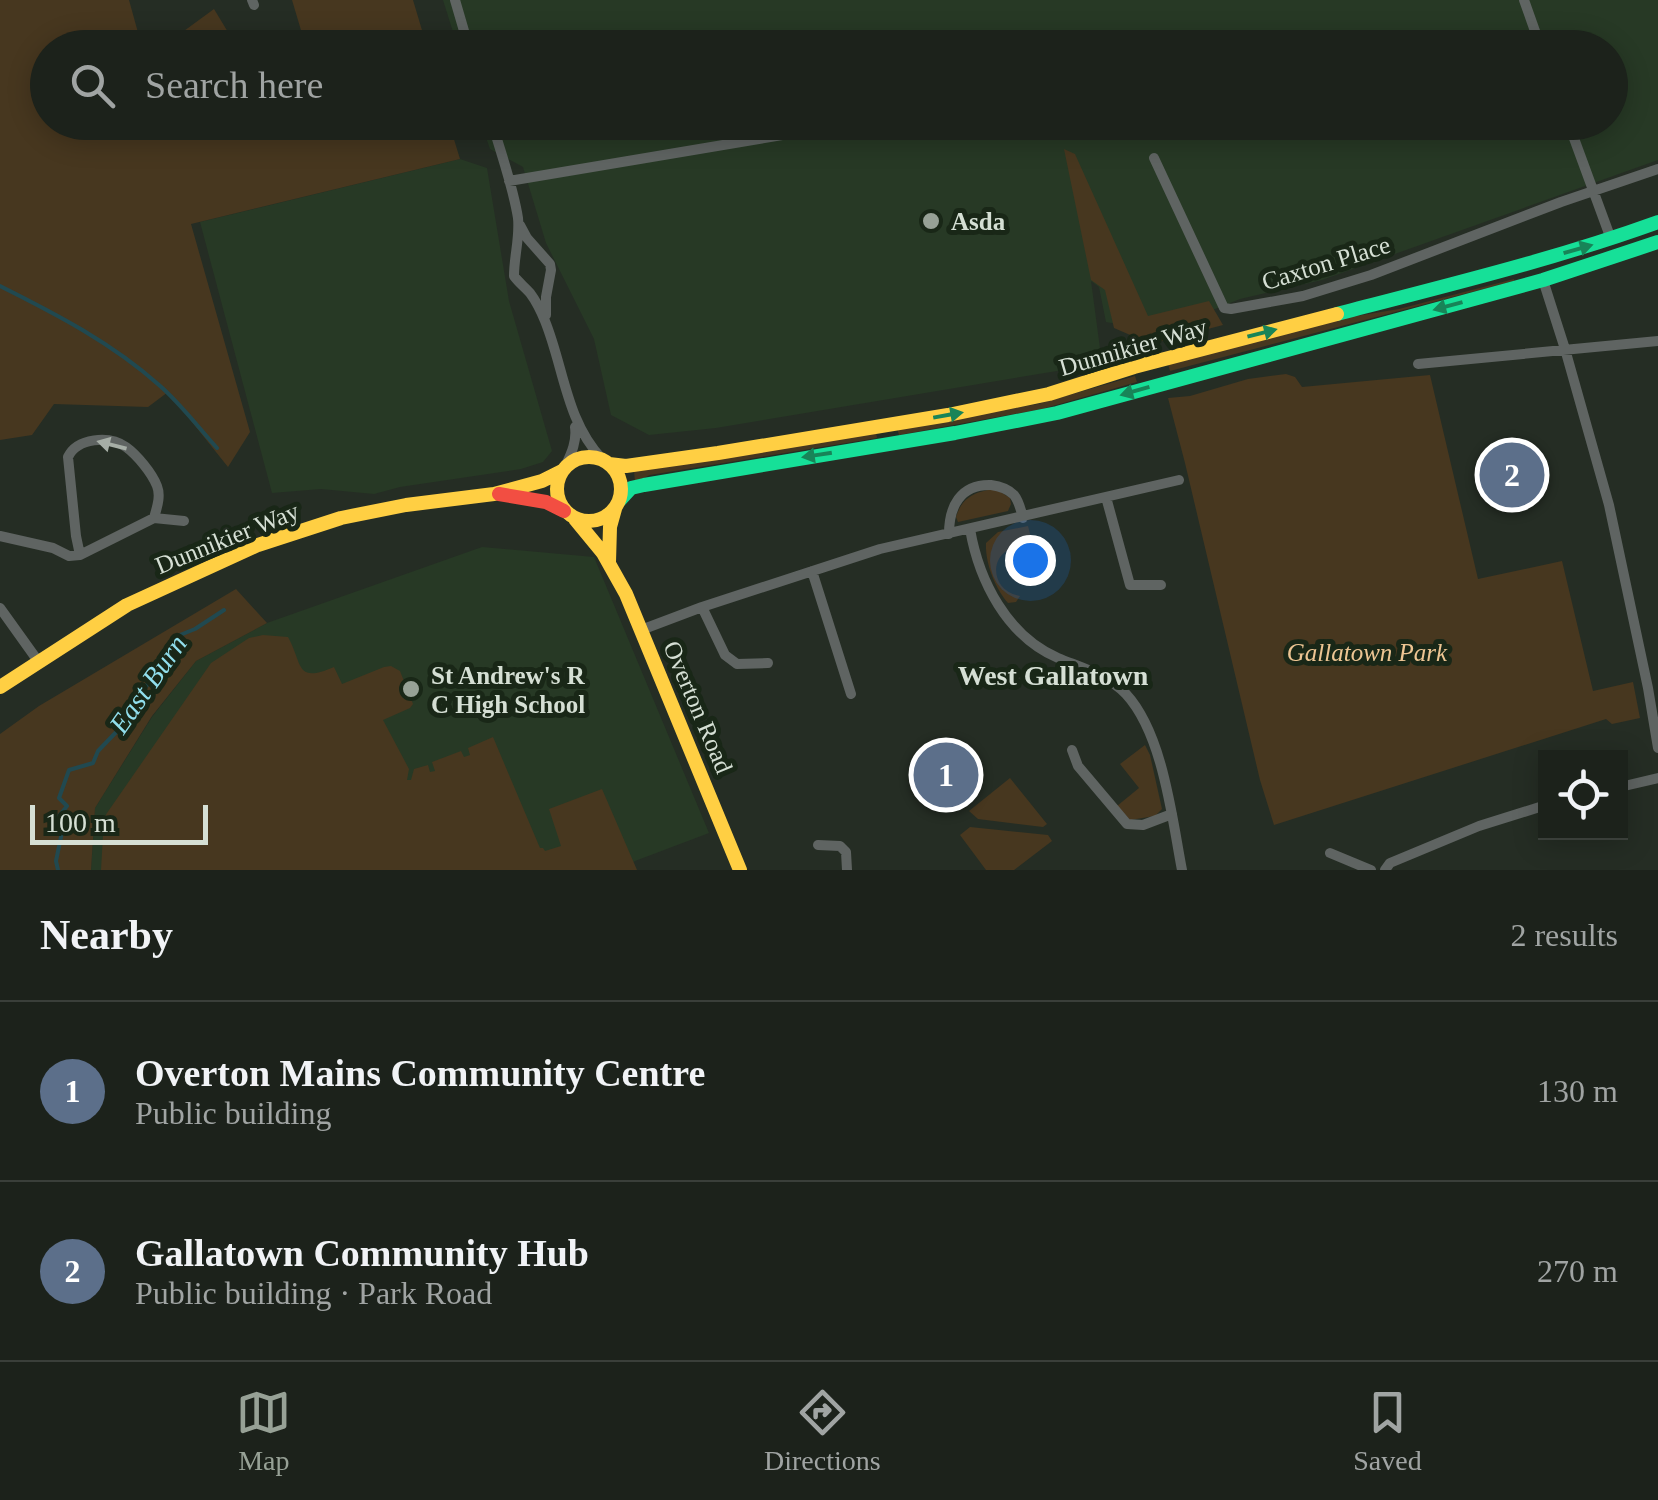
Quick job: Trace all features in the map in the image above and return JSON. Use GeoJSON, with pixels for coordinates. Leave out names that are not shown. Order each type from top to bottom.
{"type":"FeatureCollection","features":[{"type":"Feature","properties":{"kind":"main road","name":"Dunnikier Way"},"geometry":{"type":"LineString","coordinates":[[606,462],[626,466],[718,454],[1050,394],[1134,367],[1477,278],[1611,240],[1658,222]]}},
{"type":"Feature","properties":{"kind":"main road"},"geometry":{"type":"LineString","coordinates":[[1611,240],[1618,245],[1658,240]]}},
{"type":"Feature","properties":{"kind":"main road","name":"Dunnikier Way"},"geometry":{"type":"LineString","coordinates":[[618,504],[631,488],[644,484],[1057,413],[1542,280],[1658,240]]}},
{"type":"Feature","properties":{"kind":"main road"},"geometry":{"type":"LineString","coordinates":[[1477,278],[1532,270],[1539,272],[1542,280]]}},
{"type":"Feature","properties":{"kind":"main road"},"geometry":{"type":"LineString","coordinates":[[582,458],[606,462],[620,480],[618,504],[602,519],[584,521],[570,515],[559,502],[557,492],[563,469],[582,458]]}},
{"type":"Feature","properties":{"kind":"main road","name":"Dunnikier Way"},"geometry":{"type":"LineString","coordinates":[[0,687],[127,605],[258,545],[341,518],[494,494],[542,481],[563,469]]}},
{"type":"Feature","properties":{"kind":"main road","name":"Dunnikier Way"},"geometry":{"type":"LineString","coordinates":[[494,494],[546,502],[570,515]]}},
{"type":"Feature","properties":{"kind":"main road","name":"Overton Road"},"geometry":{"type":"LineString","coordinates":[[610,563],[610,527],[618,504]]}},
{"type":"Feature","properties":{"kind":"main road","name":"Overton Road"},"geometry":{"type":"LineString","coordinates":[[570,515],[588,531],[610,563],[740,870]]}},
{"type":"Feature","properties":{"kind":"street"},"geometry":{"type":"LineString","coordinates":[[455,0],[464,30]]}},
{"type":"Feature","properties":{"kind":"street"},"geometry":{"type":"LineString","coordinates":[[1524,0],[1535,30]]}},
{"type":"Feature","properties":{"kind":"street"},"geometry":{"type":"LineString","coordinates":[[497,140],[518,220],[526,238],[550,264],[547,326]]}},
{"type":"Feature","properties":{"kind":"street"},"geometry":{"type":"LineString","coordinates":[[510,181],[753,140]]}},
{"type":"Feature","properties":{"kind":"street"},"geometry":{"type":"LineString","coordinates":[[1575,140],[1611,240]]}},
{"type":"Feature","properties":{"kind":"street","name":"Caxton Place"},"geometry":{"type":"LineString","coordinates":[[1154,158],[1224,308],[1231,310],[1303,296],[1371,275],[1594,192]]}},
{"type":"Feature","properties":{"kind":"street"},"geometry":{"type":"LineString","coordinates":[[1594,192],[1658,169]]}},
{"type":"Feature","properties":{"kind":"street"},"geometry":{"type":"LineString","coordinates":[[518,220],[516,279],[526,288],[547,326],[574,416],[576,435],[572,454],[563,469]]}},
{"type":"Feature","properties":{"kind":"street"},"geometry":{"type":"LineString","coordinates":[[515,263],[524,254],[538,253]]}},
{"type":"Feature","properties":{"kind":"street"},"geometry":{"type":"LineString","coordinates":[[1542,280],[1566,348],[1653,686],[1658,748]]}},
{"type":"Feature","properties":{"kind":"street"},"geometry":{"type":"LineString","coordinates":[[526,288],[538,288],[548,281]]}},
{"type":"Feature","properties":{"kind":"street"},"geometry":{"type":"LineString","coordinates":[[1418,364],[1658,341]]}},
{"type":"Feature","properties":{"kind":"street"},"geometry":{"type":"LineString","coordinates":[[574,416],[591,448],[606,462]]}},
{"type":"Feature","properties":{"kind":"street"},"geometry":{"type":"LineString","coordinates":[[80,555],[68,457],[72,448],[92,440],[127,447],[157,485],[159,498],[154,518]]}},
{"type":"Feature","properties":{"kind":"street"},"geometry":{"type":"LineString","coordinates":[[641,630],[880,549],[1178,480]]}},
{"type":"Feature","properties":{"kind":"street"},"geometry":{"type":"LineString","coordinates":[[950,534],[951,512],[957,498],[980,486],[1007,490],[1016,497],[1023,518]]}},
{"type":"Feature","properties":{"kind":"street"},"geometry":{"type":"LineString","coordinates":[[1106,497],[1130,586],[1162,585]]}},
{"type":"Feature","properties":{"kind":"street"},"geometry":{"type":"LineString","coordinates":[[0,536],[52,548],[68,556],[80,555],[154,518],[184,521]]}},
{"type":"Feature","properties":{"kind":"street"},"geometry":{"type":"LineString","coordinates":[[970,529],[995,600],[1017,629],[1054,656],[1101,676],[1132,702],[1147,728],[1163,772],[1182,870]]}},
{"type":"Feature","properties":{"kind":"street"},"geometry":{"type":"LineString","coordinates":[[812,571],[851,694]]}},
{"type":"Feature","properties":{"kind":"street"},"geometry":{"type":"LineString","coordinates":[[702,607],[725,654],[736,664],[768,663]]}},
{"type":"Feature","properties":{"kind":"street"},"geometry":{"type":"LineString","coordinates":[[2,613],[38,661]]}},
{"type":"Feature","properties":{"kind":"street"},"geometry":{"type":"LineString","coordinates":[[1072,750],[1078,766],[1127,824],[1142,825],[1172,814]]}},
{"type":"Feature","properties":{"kind":"street"},"geometry":{"type":"LineString","coordinates":[[1628,785],[1658,778]]}},
{"type":"Feature","properties":{"kind":"street"},"geometry":{"type":"LineString","coordinates":[[1385,870],[1390,864],[1479,826],[1538,808]]}},
{"type":"Feature","properties":{"kind":"street"},"geometry":{"type":"LineString","coordinates":[[818,845],[840,846],[846,852],[848,870]]}},
{"type":"Feature","properties":{"kind":"street"},"geometry":{"type":"LineString","coordinates":[[1330,853],[1371,870]]}},
{"type":"Feature","properties":{"kind":"shaded area"},"geometry":{"type":"Polygon","coordinates":[[[443,0],[1658,0],[1658,160],[1322,280],[1140,328],[1106,322],[1099,287],[1091,281],[1101,356],[1068,360],[1069,369],[716,428],[649,435],[611,415],[594,339],[546,243],[523,167],[490,149],[487,140],[1628,140],[1628,30],[452,30],[443,0]]]}},
{"type":"Feature","properties":{"kind":"shaded area"},"geometry":{"type":"Polygon","coordinates":[[[460,159],[487,168],[509,301],[552,451],[543,462],[521,469],[374,494],[321,489],[272,493],[200,222],[460,159]]]}},
{"type":"Feature","properties":{"kind":"shaded area","name":"St Andrew's R C High School"},"geometry":{"type":"Polygon","coordinates":[[[482,547],[594,557],[709,833],[620,870],[91,870],[95,808],[152,717],[196,661],[267,623],[482,547]]]}},
{"type":"Feature","properties":{"kind":"green space"},"geometry":{"type":"Polygon","coordinates":[[[0,0],[129,0],[137,30],[30,30],[30,140],[454,140],[460,159],[191,224],[250,432],[228,467],[168,392],[148,407],[54,404],[32,435],[0,440],[0,0]]]}},
{"type":"Feature","properties":{"kind":"green space"},"geometry":{"type":"Polygon","coordinates":[[[292,0],[413,0],[422,30],[301,30],[292,0]]]}},
{"type":"Feature","properties":{"kind":"green space"},"geometry":{"type":"Polygon","coordinates":[[[214,9],[227,30],[185,30],[214,9]]]}},
{"type":"Feature","properties":{"kind":"green space"},"geometry":{"type":"Polygon","coordinates":[[[1064,149],[1075,154],[1148,316],[1209,301],[1223,325],[1151,344],[1114,328],[1105,290],[1091,280],[1064,149]]]}},
{"type":"Feature","properties":{"kind":"green space"},"geometry":{"type":"Polygon","coordinates":[[[1514,279],[1170,371],[1168,364],[1344,318],[1399,309],[1514,279]]]}},
{"type":"Feature","properties":{"kind":"green space","name":"Gallatown Park"},"geometry":{"type":"Polygon","coordinates":[[[1286,374],[1295,377],[1302,387],[1430,375],[1478,579],[1562,561],[1593,691],[1633,682],[1640,718],[1612,724],[1606,719],[1274,825],[1168,398],[1286,374]]]}},
{"type":"Feature","properties":{"kind":"green space"},"geometry":{"type":"Polygon","coordinates":[[[1135,376],[1137,382],[1042,409],[899,435],[897,428],[1038,404],[1135,376]]]}},
{"type":"Feature","properties":{"kind":"green space"},"geometry":{"type":"Polygon","coordinates":[[[876,432],[877,438],[650,475],[635,482],[634,471],[876,432]]]}},
{"type":"Feature","properties":{"kind":"green space"},"geometry":{"type":"Polygon","coordinates":[[[996,489],[1010,498],[1008,511],[958,522],[956,517],[966,500],[976,493],[996,489]]]}},
{"type":"Feature","properties":{"kind":"green space"},"geometry":{"type":"Polygon","coordinates":[[[1028,526],[1034,549],[1008,550],[997,565],[1000,584],[1020,596],[1016,602],[1008,603],[992,575],[986,543],[998,532],[1028,526]]]}},
{"type":"Feature","properties":{"kind":"green space"},"geometry":{"type":"Polygon","coordinates":[[[236,589],[267,623],[196,661],[152,716],[95,808],[91,870],[0,870],[0,734],[39,706],[236,589]]]}},
{"type":"Feature","properties":{"kind":"green space"},"geometry":{"type":"Polygon","coordinates":[[[288,637],[302,669],[312,673],[334,667],[342,684],[384,667],[400,671],[413,704],[383,720],[409,769],[407,780],[411,780],[414,769],[428,765],[430,772],[435,771],[432,762],[461,751],[464,757],[470,755],[468,748],[493,737],[540,848],[545,851],[561,846],[549,809],[602,789],[637,870],[101,870],[107,813],[211,663],[249,638],[288,637]]]}},
{"type":"Feature","properties":{"kind":"green space"},"geometry":{"type":"Polygon","coordinates":[[[1145,745],[1162,809],[1155,816],[1130,820],[1117,806],[1139,788],[1120,764],[1145,745]]]}},
{"type":"Feature","properties":{"kind":"green space"},"geometry":{"type":"Polygon","coordinates":[[[1010,778],[1047,824],[1043,827],[978,819],[969,811],[1010,778]]]}},
{"type":"Feature","properties":{"kind":"green space"},"geometry":{"type":"Polygon","coordinates":[[[970,827],[1048,835],[1052,841],[1014,870],[986,870],[960,835],[970,827]]]}},
{"type":"Feature","properties":{"kind":"waterway"},"geometry":{"type":"LineString","coordinates":[[0,286],[63,319],[141,370],[182,407],[217,448]]}},
{"type":"Feature","properties":{"kind":"waterway","name":"East Burn"},"geometry":{"type":"LineString","coordinates":[[58,870],[62,832],[59,816],[67,806],[59,798],[69,770],[93,763],[98,751],[122,726],[122,719],[142,703],[145,687],[158,678],[155,664],[175,637],[224,610]]}},
{"type":"Feature","properties":{"kind":"traffic: fast"},"geometry":{"type":"LineString","coordinates":[[1337,314],[1539,260],[1658,222]]}},
{"type":"Feature","properties":{"kind":"traffic: fast"},"geometry":{"type":"LineString","coordinates":[[620,500],[631,488],[644,485],[1057,413],[1543,280],[1658,242]]}},
{"type":"Feature","properties":{"kind":"traffic: slow"},"geometry":{"type":"LineString","coordinates":[[609,464],[626,466],[718,453],[948,415],[1049,394],[1134,367],[1337,314]]}},
{"type":"Feature","properties":{"kind":"traffic: slow"},"geometry":{"type":"LineString","coordinates":[[589,457],[612,466],[621,489],[612,512],[589,521],[566,512],[557,489],[566,466],[589,457]]}},
{"type":"Feature","properties":{"kind":"traffic: slow"},"geometry":{"type":"LineString","coordinates":[[0,687],[127,605],[258,545],[341,518],[494,494],[542,481],[562,471]]}},
{"type":"Feature","properties":{"kind":"traffic: slow"},"geometry":{"type":"LineString","coordinates":[[609,562],[615,509]]}},
{"type":"Feature","properties":{"kind":"traffic: slow"},"geometry":{"type":"LineString","coordinates":[[575,519],[603,553],[626,594],[740,870]]}},
{"type":"Feature","properties":{"kind":"traffic: jam"},"geometry":{"type":"LineString","coordinates":[[499,494],[546,502],[564,511]]}},
{"type":"Feature","properties":{"kind":"place","name":"Asda"},"geometry":{"type":"Point","coordinates":[931,221]}},
{"type":"Feature","properties":{"kind":"place","name":"Gallatown Community Hub"},"geometry":{"type":"Point","coordinates":[1512,475]}},
{"type":"Feature","properties":{"kind":"place","name":"St Andrew's R C High School"},"geometry":{"type":"Point","coordinates":[411,689]}},
{"type":"Feature","properties":{"kind":"place","name":"Overton Mains Community Centre"},"geometry":{"type":"Point","coordinates":[946,775]}},
{"type":"Feature","properties":{"kind":"district","name":"West Gallatown"},"geometry":{"type":"Point","coordinates":[1053,675]}}]}
